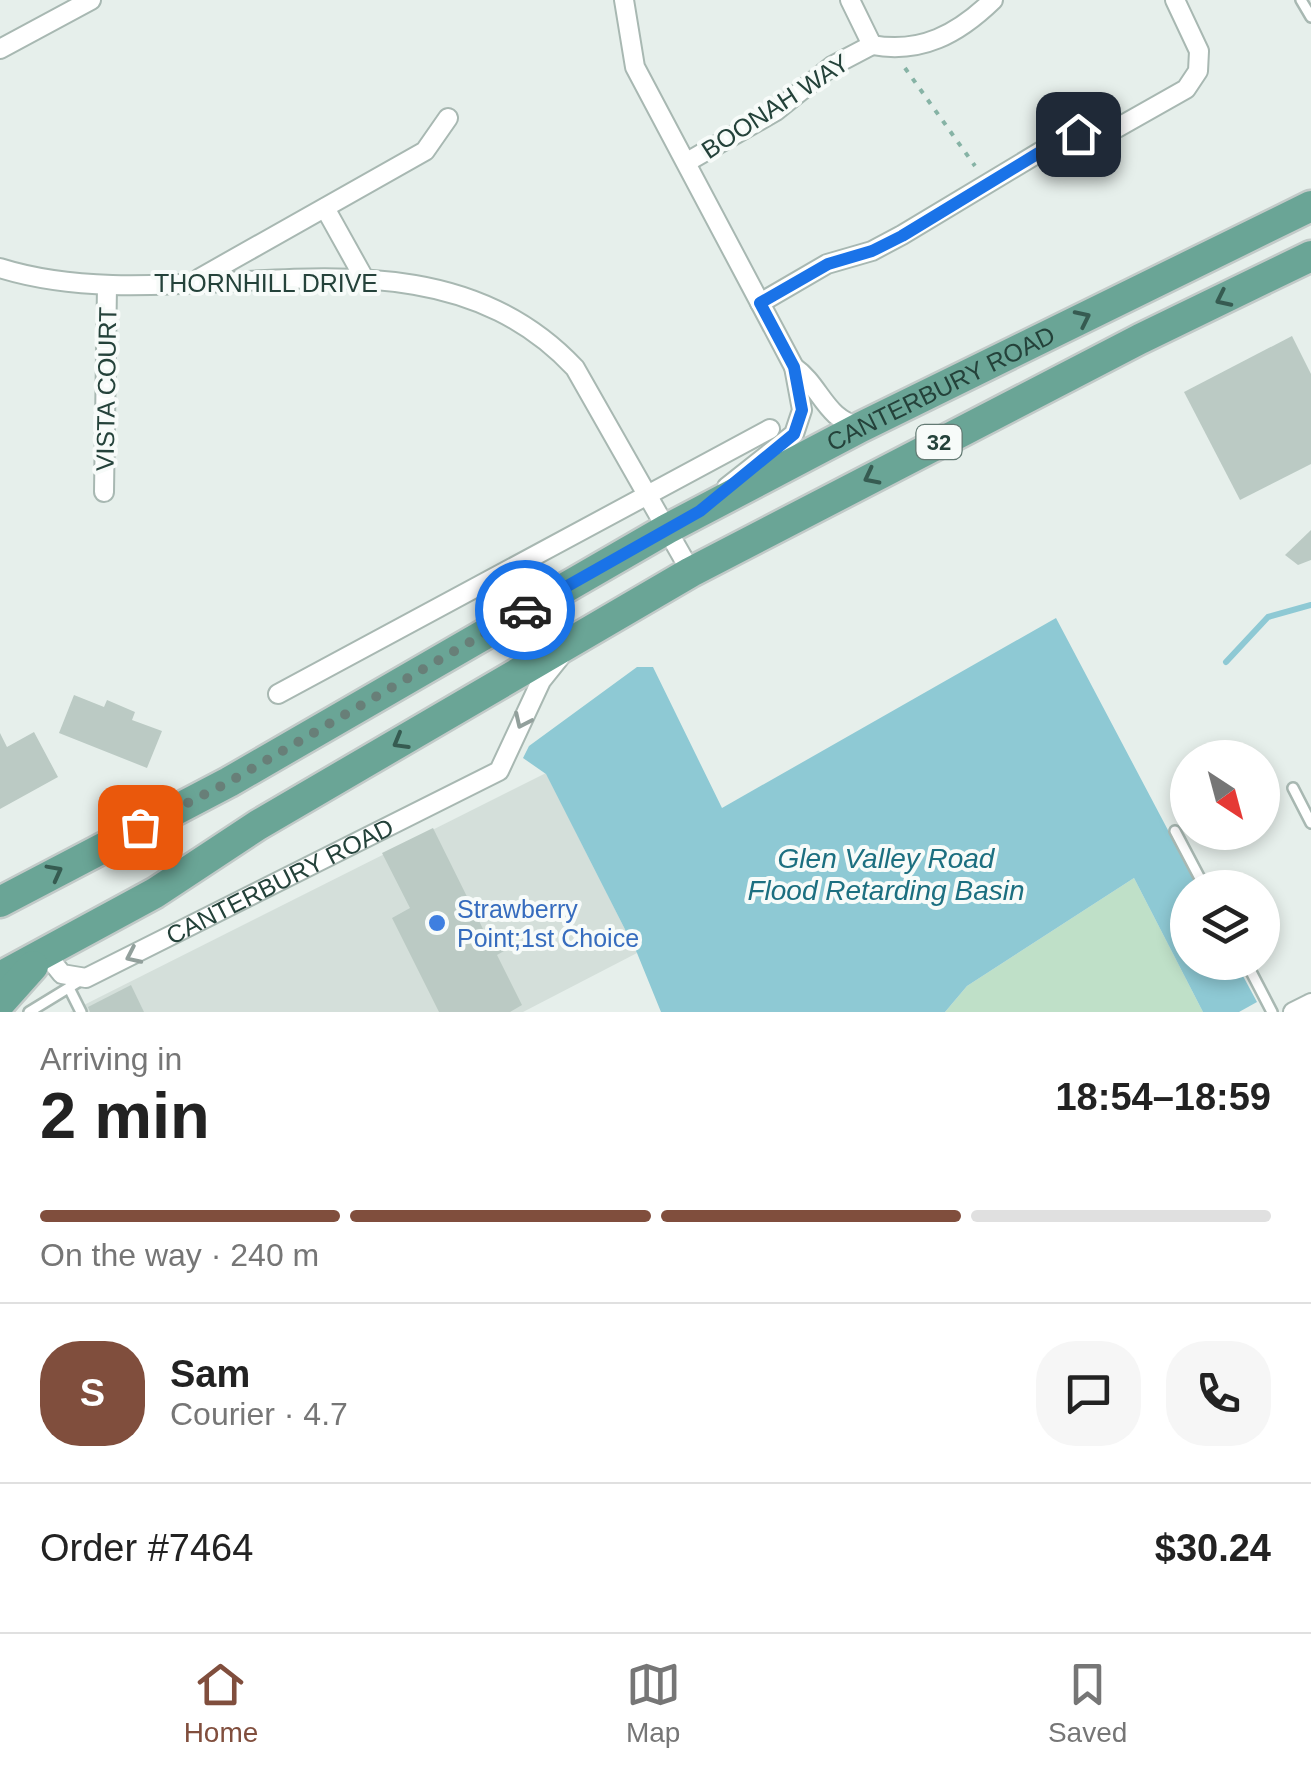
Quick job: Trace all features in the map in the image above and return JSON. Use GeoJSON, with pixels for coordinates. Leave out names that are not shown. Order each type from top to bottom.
{"type":"FeatureCollection","features":[{"type":"Feature","properties":{"kind":"main road","name":"CANTERBURY ROAD"},"geometry":{"type":"LineString","coordinates":[[3,899],[229,782],[700,511],[861,427],[1311,206]]}},
{"type":"Feature","properties":{"kind":"main road","name":"CANTERBURY ROAD"},"geometry":{"type":"LineString","coordinates":[[0,977],[195,869],[258,825],[691,572],[1123,348],[1311,256]]}},
{"type":"Feature","properties":{"kind":"main road"},"geometry":{"type":"LineString","coordinates":[[0,1003],[45,953]]}},
{"type":"Feature","properties":{"kind":"street"},"geometry":{"type":"LineString","coordinates":[[0,49],[91,0]]}},
{"type":"Feature","properties":{"kind":"street"},"geometry":{"type":"LineString","coordinates":[[624,0],[635,67],[794,367],[802,410],[794,434],[700,511]]}},
{"type":"Feature","properties":{"kind":"street","name":"BOONAH WAY"},"geometry":{"type":"LineString","coordinates":[[687,162],[776,111],[832,66],[872,45],[850,0]]}},
{"type":"Feature","properties":{"kind":"street"},"geometry":{"type":"LineString","coordinates":[[872,45],[898,50],[937,41],[994,0]]}},
{"type":"Feature","properties":{"kind":"street"},"geometry":{"type":"LineString","coordinates":[[760,303],[828,264],[872,251],[902,236],[1050,146],[1078,134],[1118,128],[1186,89],[1198,71],[1199,51],[1175,0]]}},
{"type":"Feature","properties":{"kind":"street"},"geometry":{"type":"LineString","coordinates":[[195,280],[425,151],[448,118]]}},
{"type":"Feature","properties":{"kind":"street"},"geometry":{"type":"LineString","coordinates":[[325,208],[364,278]]}},
{"type":"Feature","properties":{"kind":"street","name":"THORNHILL DRIVE"},"geometry":{"type":"LineString","coordinates":[[0,268],[31,278],[108,286],[195,280],[364,278],[454,291],[556,348],[587,384],[691,572]]}},
{"type":"Feature","properties":{"kind":"street","name":"VISTA COURT"},"geometry":{"type":"LineString","coordinates":[[104,492],[108,286]]}},
{"type":"Feature","properties":{"kind":"street"},"geometry":{"type":"LineString","coordinates":[[794,367],[809,378],[836,419],[861,427]]}},
{"type":"Feature","properties":{"kind":"street"},"geometry":{"type":"LineString","coordinates":[[278,694],[770,429]]}},
{"type":"Feature","properties":{"kind":"street","name":"CANTERBURY ROAD"},"geometry":{"type":"LineString","coordinates":[[86,978],[499,771],[541,681],[574,640]]}},
{"type":"Feature","properties":{"kind":"street"},"geometry":{"type":"LineString","coordinates":[[45,953],[62,974],[86,978]]}},
{"type":"Feature","properties":{"kind":"street"},"geometry":{"type":"LineString","coordinates":[[1293,1012],[1311,1003]]}},
{"type":"Feature","properties":{"kind":"lane"},"geometry":{"type":"LineString","coordinates":[[1301,0],[1311,17]]}},
{"type":"Feature","properties":{"kind":"lane"},"geometry":{"type":"LineString","coordinates":[[1292,788],[1311,822]]}},
{"type":"Feature","properties":{"kind":"lane","name":"CANTERBURY ROAD"},"geometry":{"type":"LineString","coordinates":[[30,1012],[86,978]]}},
{"type":"Feature","properties":{"kind":"lane"},"geometry":{"type":"LineString","coordinates":[[1255,980],[1272,1012]]}},
{"type":"Feature","properties":{"kind":"lane"},"geometry":{"type":"LineString","coordinates":[[69,988],[81,1012]]}},
{"type":"Feature","properties":{"kind":"path"},"geometry":{"type":"LineString","coordinates":[[898,50],[906,70],[987,184]]}},
{"type":"Feature","properties":{"kind":"shaded area"},"geometry":{"type":"Polygon","coordinates":[[[546,773],[637,953],[523,1012],[70,1012],[546,773]]]}},
{"type":"Feature","properties":{"kind":"green space"},"geometry":{"type":"Polygon","coordinates":[[[1134,878],[1170,948],[1170,980],[1187,980],[1203,1012],[945,1012],[967,986],[1134,878]]]}},
{"type":"Feature","properties":{"kind":"water","name":"Glen Valley Road Flood Retarding Basin"},"geometry":{"type":"Polygon","coordinates":[[[1056,618],[1170,834],[1170,850],[1178,850],[1189,870],[1170,870],[1170,948],[1134,878],[967,986],[945,1012],[661,1012],[637,953],[546,774],[523,758],[529,746],[637,667],[653,667],[722,808],[1056,618]]]}},
{"type":"Feature","properties":{"kind":"water","name":"Glen Valley Road Flood Retarding Basin"},"geometry":{"type":"Polygon","coordinates":[[[1187,980],[1245,980],[1257,1002],[1239,1012],[1203,1012],[1187,980]]]}},
{"type":"Feature","properties":{"kind":"building"},"geometry":{"type":"Polygon","coordinates":[[[1292,336],[1311,374],[1311,464],[1240,500],[1184,392],[1292,336]]]}},
{"type":"Feature","properties":{"kind":"building"},"geometry":{"type":"Polygon","coordinates":[[[1311,530],[1311,560],[1298,565],[1285,555],[1311,530]]]}},
{"type":"Feature","properties":{"kind":"building"},"geometry":{"type":"Polygon","coordinates":[[[74,695],[104,707],[107,700],[135,712],[132,720],[162,731],[147,768],[59,733],[74,695]]]}},
{"type":"Feature","properties":{"kind":"building"},"geometry":{"type":"Polygon","coordinates":[[[34,732],[58,777],[0,809],[0,733],[7,747],[34,732]]]}},
{"type":"Feature","properties":{"kind":"building","name":"Strawberry Point;1st Choice"},"geometry":{"type":"Polygon","coordinates":[[[433,828],[485,933],[492,928],[504,951],[497,955],[522,1005],[510,1012],[439,1012],[392,918],[410,908],[382,853],[433,828]]]}},
{"type":"Feature","properties":{"kind":"building"},"geometry":{"type":"Polygon","coordinates":[[[131,985],[144,1012],[90,1012],[88,1007],[131,985]]]}},
{"type":"Feature","properties":{"kind":"waterway"},"geometry":{"type":"LineString","coordinates":[[1226,662],[1268,617],[1311,605]]}},
{"type":"Feature","properties":{"kind":"way so far"},"geometry":{"type":"LineString","coordinates":[[140,827],[229,782],[525,610]]}},
{"type":"Feature","properties":{"kind":"place","name":"Strawberry Point;1st Choice"},"geometry":{"type":"Point","coordinates":[437,923]}},
{"type":"Feature","properties":{"kind":"route"},"geometry":{"type":"LineString","coordinates":[[525,610],[700,511],[794,434],[802,410],[793,381],[794,367],[760,303],[828,264],[872,251],[902,236],[1050,146],[1078,134]]}}]}
